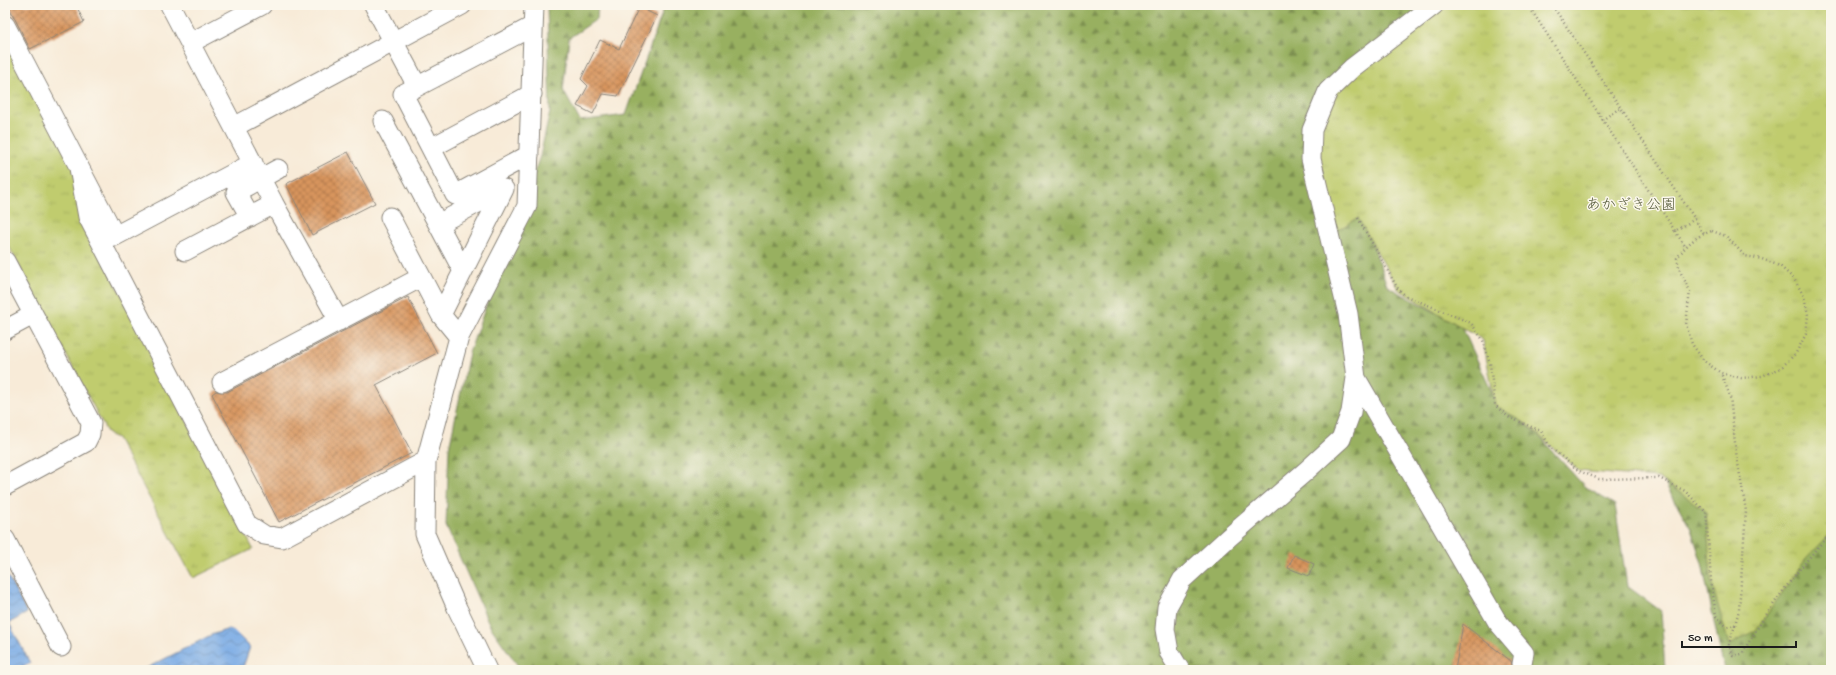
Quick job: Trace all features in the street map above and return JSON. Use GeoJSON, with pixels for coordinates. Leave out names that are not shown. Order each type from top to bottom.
{"type":"FeatureCollection","features":[{"type":"Feature","properties":{"kind":"street"},"geometry":{"type":"LineString","coordinates":[[170,5],[274,204],[339,321]]}},
{"type":"Feature","properties":{"kind":"street"},"geometry":{"type":"LineString","coordinates":[[190,43],[262,5]]}},
{"type":"Feature","properties":{"kind":"street"},"geometry":{"type":"LineString","coordinates":[[374,5],[417,86]]}},
{"type":"Feature","properties":{"kind":"street"},"geometry":{"type":"LineString","coordinates":[[234,127],[462,5]]}},
{"type":"Feature","properties":{"kind":"street"},"geometry":{"type":"LineString","coordinates":[[486,670],[425,534],[426,461],[460,337],[527,206],[534,5]]}},
{"type":"Feature","properties":{"kind":"street"},"geometry":{"type":"LineString","coordinates":[[1180,670],[1170,652],[1165,629],[1166,607],[1182,580],[1306,471],[1340,439],[1351,412],[1356,378],[1348,314],[1311,159],[1312,130],[1328,91],[1352,68],[1434,5]]}},
{"type":"Feature","properties":{"kind":"street"},"geometry":{"type":"LineString","coordinates":[[5,25],[115,236],[257,171],[278,169]]}},
{"type":"Feature","properties":{"kind":"street"},"geometry":{"type":"LineString","coordinates":[[529,155],[455,195],[403,94],[533,26]]}},
{"type":"Feature","properties":{"kind":"street"},"geometry":{"type":"LineString","coordinates":[[431,148],[532,94]]}},
{"type":"Feature","properties":{"kind":"street"},"geometry":{"type":"LineString","coordinates":[[383,121],[463,271]]}},
{"type":"Feature","properties":{"kind":"street"},"geometry":{"type":"LineString","coordinates":[[79,168],[88,217],[247,524],[264,535],[282,538],[426,461]]}},
{"type":"Feature","properties":{"kind":"street"},"geometry":{"type":"LineString","coordinates":[[250,217],[236,192],[257,171]]}},
{"type":"Feature","properties":{"kind":"street"},"geometry":{"type":"LineString","coordinates":[[438,224],[504,189],[441,315]]}},
{"type":"Feature","properties":{"kind":"street"},"geometry":{"type":"LineString","coordinates":[[185,251],[274,204]]}},
{"type":"Feature","properties":{"kind":"street"},"geometry":{"type":"LineString","coordinates":[[390,217],[441,315],[460,337]]}},
{"type":"Feature","properties":{"kind":"street"},"geometry":{"type":"LineString","coordinates":[[5,261],[90,422],[90,434],[86,442],[5,486]]}},
{"type":"Feature","properties":{"kind":"street"},"geometry":{"type":"LineString","coordinates":[[222,382],[414,281]]}},
{"type":"Feature","properties":{"kind":"street"},"geometry":{"type":"LineString","coordinates":[[5,330],[33,315]]}},
{"type":"Feature","properties":{"kind":"street"},"geometry":{"type":"LineString","coordinates":[[1356,378],[1497,621],[1524,653],[1522,664]]}},
{"type":"Feature","properties":{"kind":"street"},"geometry":{"type":"LineString","coordinates":[[5,539],[61,647]]}},
{"type":"Feature","properties":{"kind":"path"},"geometry":{"type":"LineString","coordinates":[[1528,5],[1685,246]]}},
{"type":"Feature","properties":{"kind":"path"},"geometry":{"type":"LineString","coordinates":[[1552,5],[1704,234]]}},
{"type":"Feature","properties":{"kind":"path"},"geometry":{"type":"LineString","coordinates":[[1602,120],[1620,108]]}},
{"type":"Feature","properties":{"kind":"path"},"geometry":{"type":"LineString","coordinates":[[1358,218],[1398,289],[1406,296],[1471,323],[1483,340],[1490,364],[1495,405],[1508,417],[1541,431],[1550,447],[1579,471],[1599,479],[1659,478],[1685,491],[1706,512],[1709,557],[1716,616],[1727,627],[1735,625]]}},
{"type":"Feature","properties":{"kind":"path"},"geometry":{"type":"LineString","coordinates":[[1675,231],[1694,219]]}},
{"type":"Feature","properties":{"kind":"path"},"geometry":{"type":"LineString","coordinates":[[1712,231],[1726,236],[1745,256],[1762,258],[1780,266],[1794,279],[1801,290],[1804,296],[1808,315],[1806,334],[1796,353],[1781,368],[1762,376],[1741,378],[1721,373],[1704,361],[1692,344],[1686,324],[1690,291],[1680,271],[1678,258],[1685,246],[1704,234],[1712,231]]}},
{"type":"Feature","properties":{"kind":"path"},"geometry":{"type":"LineString","coordinates":[[1721,373],[1730,396],[1736,452],[1746,511],[1739,610],[1729,645],[1733,656],[1742,654],[1756,630],[1806,559],[1831,533]]}},
{"type":"Feature","properties":{"kind":"green space"},"geometry":{"type":"Polygon","coordinates":[[[547,5],[598,5],[597,19],[569,38],[563,90],[580,121],[626,115],[665,5],[1496,5],[1375,221],[1373,245],[1387,286],[1462,327],[1495,399],[1538,435],[1585,487],[1615,505],[1627,586],[1661,611],[1665,670],[521,670],[490,626],[446,526],[449,448],[469,353],[540,156],[550,112],[547,5]]]}},
{"type":"Feature","properties":{"kind":"green space","name":"あかざき公園"},"geometry":{"type":"Polygon","coordinates":[[[1430,5],[1831,5],[1831,533],[1806,559],[1756,630],[1729,645],[1711,580],[1706,511],[1659,478],[1579,471],[1525,423],[1495,405],[1483,340],[1398,289],[1358,218],[1338,230],[1312,130],[1352,68],[1430,5]]]}},
{"type":"Feature","properties":{"kind":"green space"},"geometry":{"type":"Polygon","coordinates":[[[5,36],[74,169],[83,220],[253,549],[193,578],[117,438],[108,434],[5,239],[5,36]]]}},
{"type":"Feature","properties":{"kind":"green space"},"geometry":{"type":"Polygon","coordinates":[[[1831,451],[1831,670],[1724,670],[1702,563],[1691,529],[1657,469],[1831,451]]]}},
{"type":"Feature","properties":{"kind":"water"},"geometry":{"type":"Polygon","coordinates":[[[5,571],[27,613],[9,623],[30,663],[15,670],[5,670],[5,571]]]}},
{"type":"Feature","properties":{"kind":"water"},"geometry":{"type":"Polygon","coordinates":[[[229,629],[234,631],[250,647],[242,670],[143,670],[211,635],[229,629]]]}},
{"type":"Feature","properties":{"kind":"building"},"geometry":{"type":"Polygon","coordinates":[[[8,5],[76,5],[84,22],[30,49],[8,5]]]}},
{"type":"Feature","properties":{"kind":"building"},"geometry":{"type":"Polygon","coordinates":[[[639,7],[657,16],[618,96],[603,94],[593,114],[577,106],[588,86],[581,79],[600,40],[619,49],[639,7]]]}},
{"type":"Feature","properties":{"kind":"building"},"geometry":{"type":"Polygon","coordinates":[[[348,152],[375,203],[312,235],[286,184],[348,152]]]}},
{"type":"Feature","properties":{"kind":"building"},"geometry":{"type":"Polygon","coordinates":[[[408,297],[437,353],[376,385],[412,453],[279,522],[212,394],[216,391],[227,392],[408,297]]]}},
{"type":"Feature","properties":{"kind":"building"},"geometry":{"type":"Polygon","coordinates":[[[1294,555],[1314,564],[1309,576],[1288,568],[1294,555]]]}},
{"type":"Feature","properties":{"kind":"building"},"geometry":{"type":"Polygon","coordinates":[[[1463,624],[1511,661],[1513,670],[1455,670],[1463,624]]]}}]}
